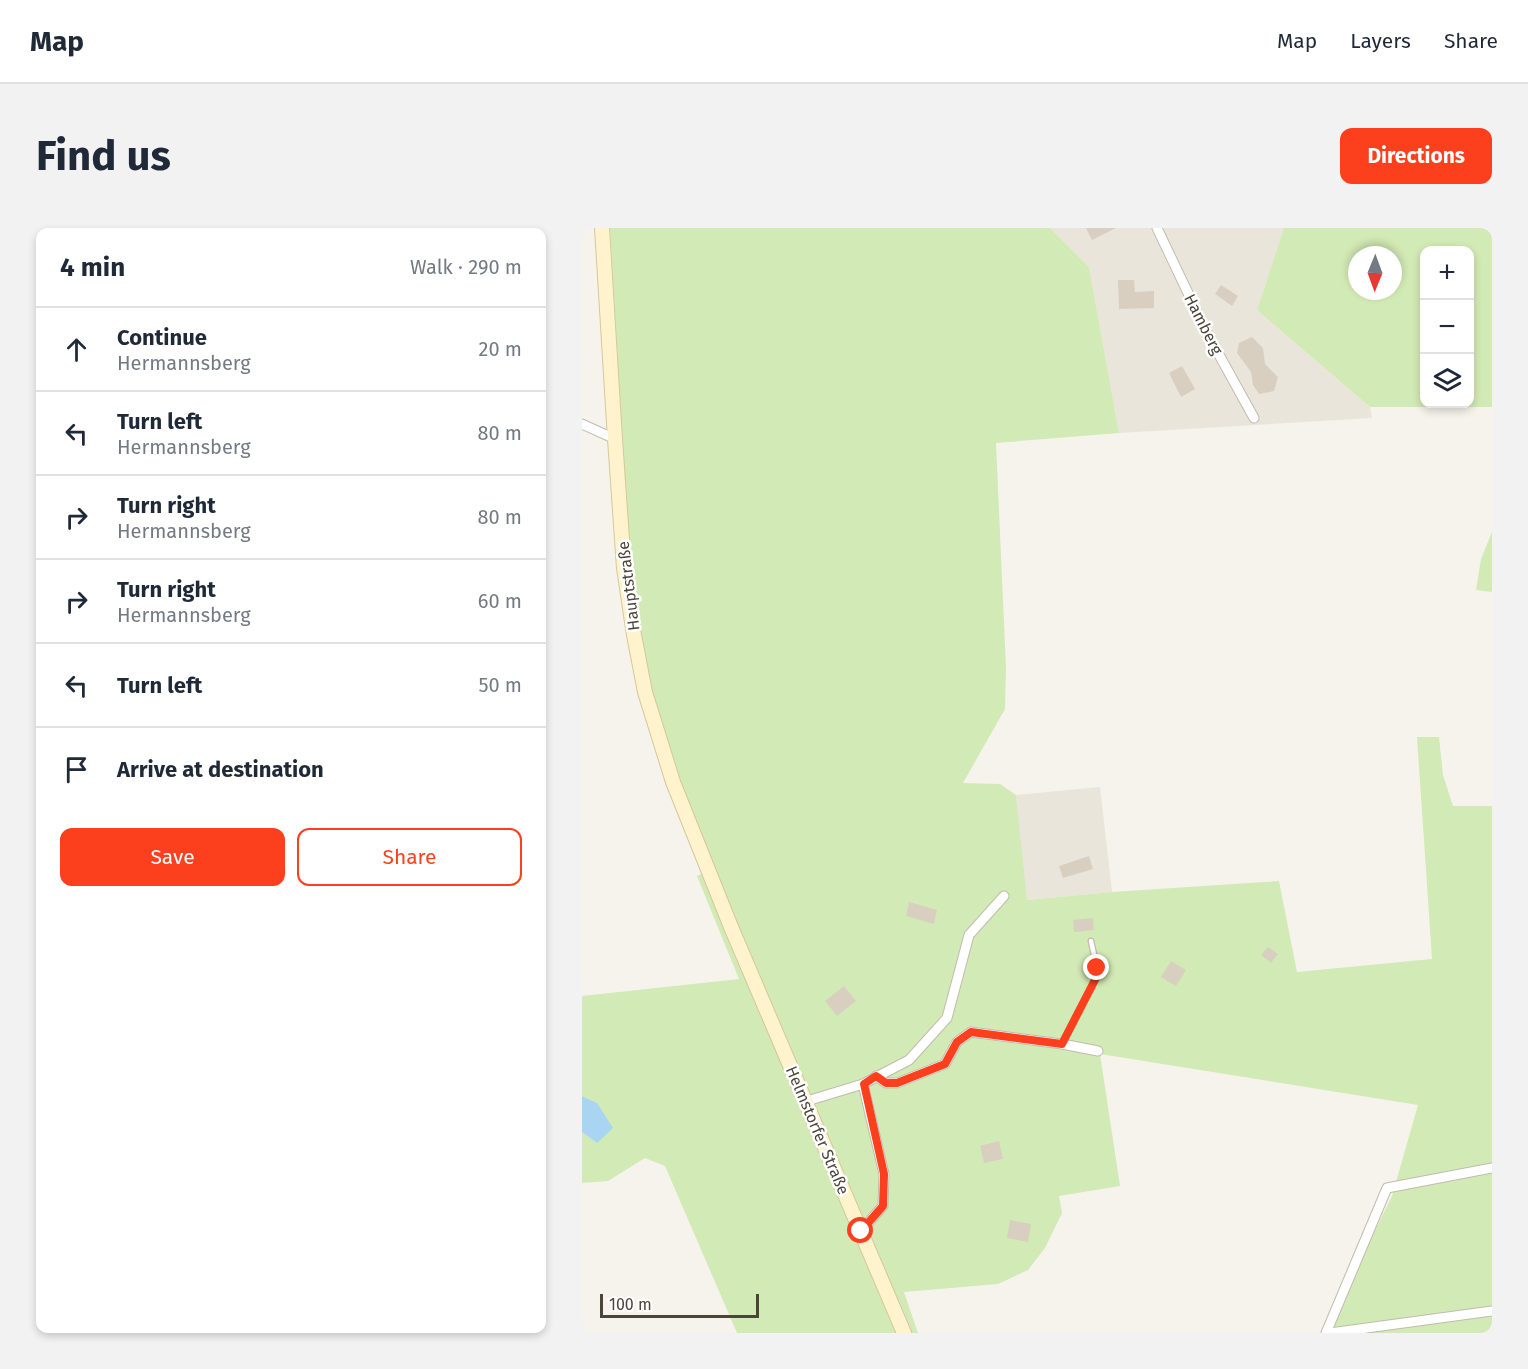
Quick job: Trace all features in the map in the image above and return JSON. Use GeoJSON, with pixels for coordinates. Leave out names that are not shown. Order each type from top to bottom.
{"type":"FeatureCollection","features":[{"type":"Feature","properties":{"kind":"main road","name":"Hauptstraße"},"geometry":{"type":"LineString","coordinates":[[602,228],[624,568],[633,635],[645,692],[673,782],[731,927]]}},
{"type":"Feature","properties":{"kind":"main road","name":"Helmstorfer Straße"},"geometry":{"type":"LineString","coordinates":[[731,927],[904,1333]]}},
{"type":"Feature","properties":{"kind":"street","name":"Hamberg"},"geometry":{"type":"LineString","coordinates":[[1157,228],[1207,333],[1254,418]]}},
{"type":"Feature","properties":{"kind":"street"},"geometry":{"type":"LineString","coordinates":[[582,424],[615,439]]}},
{"type":"Feature","properties":{"kind":"street"},"geometry":{"type":"LineString","coordinates":[[807,1101],[864,1084],[909,1060],[946,1018],[969,935],[1004,896]]}},
{"type":"Feature","properties":{"kind":"street"},"geometry":{"type":"LineString","coordinates":[[876,1076],[886,1083],[897,1083],[945,1064],[957,1042],[971,1032],[1098,1051]]}},
{"type":"Feature","properties":{"kind":"street"},"geometry":{"type":"LineString","coordinates":[[861,1231],[883,1206],[884,1174],[864,1084]]}},
{"type":"Feature","properties":{"kind":"street"},"geometry":{"type":"LineString","coordinates":[[1492,1168],[1387,1188],[1328,1333],[1492,1311]]}},
{"type":"Feature","properties":{"kind":"lane"},"geometry":{"type":"LineString","coordinates":[[1062,1044],[1097,976],[1091,941]]}},
{"type":"Feature","properties":{"kind":"shaded area"},"geometry":{"type":"Polygon","coordinates":[[[1050,228],[1284,228],[1257,310],[1370,407],[1372,418],[1119,433],[1089,267],[1050,228]]]}},
{"type":"Feature","properties":{"kind":"shaded area"},"geometry":{"type":"Polygon","coordinates":[[[1100,787],[1112,892],[1026,900],[1016,795],[1100,787]]]}},
{"type":"Feature","properties":{"kind":"green space"},"geometry":{"type":"Polygon","coordinates":[[[610,228],[1050,228],[1089,267],[1119,433],[996,443],[1006,668],[1005,709],[963,783],[1000,784],[1016,795],[1027,900],[1279,881],[1297,972],[1432,959],[1417,737],[1439,737],[1443,775],[1453,806],[1492,806],[1492,1333],[1327,1333],[1341,1299],[1392,1196],[1418,1105],[1100,1054],[1120,1186],[1059,1196],[1062,1213],[1045,1248],[1028,1270],[998,1284],[904,1292],[918,1333],[737,1333],[665,1166],[645,1158],[608,1181],[582,1183],[582,1132],[597,1143],[597,1103],[582,1096],[582,996],[739,979],[697,876],[713,868],[677,779],[651,685],[641,633],[630,567],[610,228]]]}},
{"type":"Feature","properties":{"kind":"green space"},"geometry":{"type":"Polygon","coordinates":[[[1284,228],[1492,228],[1492,407],[1474,407],[1474,246],[1420,246],[1420,407],[1370,407],[1257,310],[1284,228]]]}},
{"type":"Feature","properties":{"kind":"green space"},"geometry":{"type":"Polygon","coordinates":[[[1492,532],[1492,592],[1476,590],[1481,559],[1492,532]]]}},
{"type":"Feature","properties":{"kind":"water"},"geometry":{"type":"Polygon","coordinates":[[[582,1096],[597,1103],[613,1128],[597,1143],[582,1132],[582,1096]]]}},
{"type":"Feature","properties":{"kind":"building"},"geometry":{"type":"Polygon","coordinates":[[[1086,228],[1116,228],[1092,240],[1086,228]]]}},
{"type":"Feature","properties":{"kind":"building"},"geometry":{"type":"Polygon","coordinates":[[[1118,280],[1134,280],[1135,292],[1154,291],[1154,308],[1119,309],[1118,280]]]}},
{"type":"Feature","properties":{"kind":"building"},"geometry":{"type":"Polygon","coordinates":[[[1221,285],[1238,296],[1232,306],[1215,294],[1221,285]]]}},
{"type":"Feature","properties":{"kind":"building"},"geometry":{"type":"Polygon","coordinates":[[[1252,337],[1263,348],[1265,364],[1278,377],[1274,391],[1259,394],[1253,385],[1251,372],[1237,353],[1239,343],[1252,337]]]}},
{"type":"Feature","properties":{"kind":"building"},"geometry":{"type":"Polygon","coordinates":[[[1182,366],[1195,389],[1181,397],[1169,373],[1182,366]]]}},
{"type":"Feature","properties":{"kind":"building"},"geometry":{"type":"Polygon","coordinates":[[[1089,856],[1093,869],[1063,878],[1059,866],[1089,856]]]}},
{"type":"Feature","properties":{"kind":"building"},"geometry":{"type":"Polygon","coordinates":[[[909,902],[937,910],[934,924],[906,916],[909,902]]]}},
{"type":"Feature","properties":{"kind":"building"},"geometry":{"type":"Polygon","coordinates":[[[1093,918],[1094,930],[1074,932],[1073,920],[1093,918]]]}},
{"type":"Feature","properties":{"kind":"building"},"geometry":{"type":"Polygon","coordinates":[[[1268,947],[1278,954],[1271,963],[1261,955],[1268,947]]]}},
{"type":"Feature","properties":{"kind":"building"},"geometry":{"type":"Polygon","coordinates":[[[1171,961],[1186,970],[1176,986],[1161,977],[1171,961]]]}},
{"type":"Feature","properties":{"kind":"building"},"geometry":{"type":"Polygon","coordinates":[[[844,986],[856,1001],[837,1016],[825,1001],[844,986]]]}},
{"type":"Feature","properties":{"kind":"building"},"geometry":{"type":"Polygon","coordinates":[[[999,1141],[1003,1159],[984,1163],[980,1146],[999,1141]]]}},
{"type":"Feature","properties":{"kind":"building"},"geometry":{"type":"Polygon","coordinates":[[[1010,1220],[1031,1224],[1028,1242],[1007,1238],[1010,1220]]]}},
{"type":"Feature","properties":{"kind":"route"},"geometry":{"type":"LineString","coordinates":[[861,1231],[883,1206],[884,1174],[864,1084],[876,1076],[886,1083],[897,1083],[945,1064],[957,1042],[971,1032],[1062,1044],[1097,976],[1097,968]]}}]}
